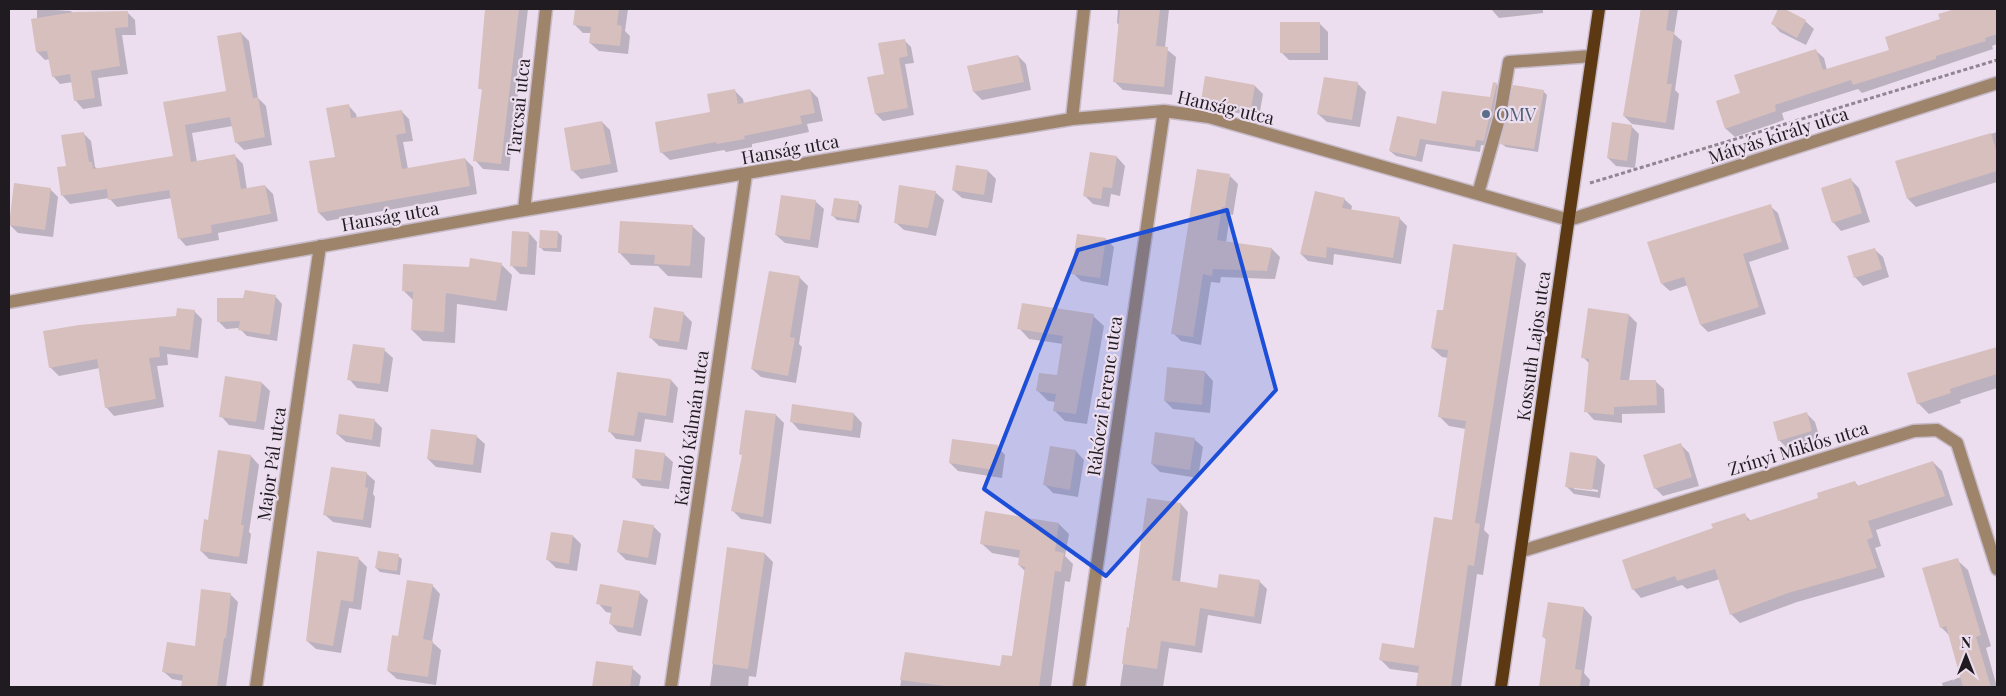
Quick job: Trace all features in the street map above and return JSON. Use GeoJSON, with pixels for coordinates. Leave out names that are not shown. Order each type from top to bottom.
{"type":"FeatureCollection","features":[{"type":"Feature","properties":{"kind":"main road","name":"Kossuth Lajos utca"},"geometry":{"type":"LineString","coordinates":[[1501,687],[1599,9]]}},
{"type":"Feature","properties":{"kind":"street","name":"Tarcsai utca"},"geometry":{"type":"LineString","coordinates":[[524,210],[546,9]]}},
{"type":"Feature","properties":{"kind":"street"},"geometry":{"type":"LineString","coordinates":[[1072,119],[1084,9]]}},
{"type":"Feature","properties":{"kind":"street"},"geometry":{"type":"LineString","coordinates":[[1478,194],[1500,115],[1509,62],[1592,56]]}},
{"type":"Feature","properties":{"kind":"street","name":"Mátyás király utca"},"geometry":{"type":"LineString","coordinates":[[1569,220],[1997,83]]}},
{"type":"Feature","properties":{"kind":"street","name":"Hanság utca"},"geometry":{"type":"LineString","coordinates":[[9,302],[524,210],[1072,119],[1164,111],[1209,117],[1569,220]]}},
{"type":"Feature","properties":{"kind":"street","name":"Rákóczi Ferenc utca"},"geometry":{"type":"LineString","coordinates":[[1079,687],[1164,111]]}},
{"type":"Feature","properties":{"kind":"street","name":"Kandó Kálmán utca"},"geometry":{"type":"LineString","coordinates":[[670,687],[746,174]]}},
{"type":"Feature","properties":{"kind":"street","name":"Major Pál utca"},"geometry":{"type":"LineString","coordinates":[[256,687],[320,246]]}},
{"type":"Feature","properties":{"kind":"street","name":"Zrínyi Miklós utca"},"geometry":{"type":"LineString","coordinates":[[1522,551],[1914,430],[1937,430],[1956,443],[1997,569]]}},
{"type":"Feature","properties":{"kind":"path"},"geometry":{"type":"LineString","coordinates":[[1573,188],[1997,60]]}},
{"type":"Feature","properties":{"kind":"highlighted area"},"geometry":{"type":"Polygon","coordinates":[[[1227,210],[1276,390],[1106,576],[984,489],[1078,250],[1227,210]]]}},
{"type":"Feature","properties":{"kind":"building"},"geometry":{"type":"Polygon","coordinates":[[[485,9],[519,9],[501,164],[473,161],[482,89],[478,89],[485,9]]]}},
{"type":"Feature","properties":{"kind":"building"},"geometry":{"type":"Polygon","coordinates":[[[575,9],[619,9],[617,25],[622,26],[620,46],[589,43],[591,27],[573,25],[575,9]]]}},
{"type":"Feature","properties":{"kind":"building"},"geometry":{"type":"Polygon","coordinates":[[[1120,9],[1160,9],[1156,46],[1168,47],[1164,87],[1113,82],[1120,9]]]}},
{"type":"Feature","properties":{"kind":"building"},"geometry":{"type":"Polygon","coordinates":[[[1641,9],[1669,9],[1666,30],[1674,32],[1667,84],[1672,84],[1666,123],[1623,116],[1641,9]]]}},
{"type":"Feature","properties":{"kind":"building"},"geometry":{"type":"Polygon","coordinates":[[[1778,9],[1785,9],[1806,20],[1797,38],[1771,24],[1778,9]]]}},
{"type":"Feature","properties":{"kind":"building"},"geometry":{"type":"Polygon","coordinates":[[[1955,9],[1997,9],[1997,34],[1985,38],[1986,41],[1936,56],[1936,59],[1853,85],[1851,80],[1775,105],[1776,111],[1725,129],[1716,101],[1740,93],[1734,75],[1816,49],[1823,70],[1889,50],[1885,37],[1940,19],[1938,14],[1955,9]]]}},
{"type":"Feature","properties":{"kind":"building"},"geometry":{"type":"Polygon","coordinates":[[[128,11],[128,27],[115,28],[120,66],[91,71],[95,98],[74,101],[70,74],[52,77],[47,51],[36,52],[31,19],[74,12],[128,11]]]}},
{"type":"Feature","properties":{"kind":"building"},"geometry":{"type":"Polygon","coordinates":[[[1280,22],[1320,22],[1320,53],[1280,53],[1280,22]]]}},
{"type":"Feature","properties":{"kind":"building"},"geometry":{"type":"Polygon","coordinates":[[[241,32],[253,98],[258,97],[265,137],[235,143],[230,117],[185,125],[191,162],[235,154],[241,189],[265,185],[271,214],[211,225],[212,233],[178,239],[169,190],[108,200],[107,189],[61,196],[57,167],[66,166],[61,135],[84,132],[89,162],[92,162],[93,169],[173,156],[163,102],[226,91],[217,36],[241,32]]]}},
{"type":"Feature","properties":{"kind":"building"},"geometry":{"type":"Polygon","coordinates":[[[905,39],[908,56],[899,58],[908,108],[875,114],[867,77],[884,74],[878,43],[905,39]]]}},
{"type":"Feature","properties":{"kind":"building"},"geometry":{"type":"Polygon","coordinates":[[[1018,55],[1024,82],[973,92],[967,66],[1018,55]]]}},
{"type":"Feature","properties":{"kind":"building"},"geometry":{"type":"Polygon","coordinates":[[[1205,76],[1255,85],[1251,109],[1201,101],[1205,76]]]}},
{"type":"Feature","properties":{"kind":"building"},"geometry":{"type":"Polygon","coordinates":[[[1324,77],[1358,82],[1352,120],[1317,114],[1324,77]]]}},
{"type":"Feature","properties":{"kind":"building"},"geometry":{"type":"Polygon","coordinates":[[[1493,82],[1497,83],[1484,141],[1476,140],[1475,147],[1420,139],[1416,157],[1389,151],[1397,116],[1436,124],[1442,91],[1490,97],[1493,82]]]}},
{"type":"Feature","properties":{"kind":"building"},"geometry":{"type":"Polygon","coordinates":[[[1513,85],[1544,90],[1534,149],[1500,144],[1513,85]]]}},
{"type":"Feature","properties":{"kind":"building"},"geometry":{"type":"Polygon","coordinates":[[[735,89],[738,104],[810,89],[815,113],[800,116],[802,124],[744,136],[745,139],[717,144],[716,142],[660,153],[655,122],[710,112],[707,94],[735,89]]]}},
{"type":"Feature","properties":{"kind":"building"},"geometry":{"type":"Polygon","coordinates":[[[349,104],[351,118],[402,110],[406,133],[396,135],[402,169],[465,158],[470,186],[318,213],[309,161],[335,157],[326,108],[349,104]]]}},
{"type":"Feature","properties":{"kind":"building"},"geometry":{"type":"Polygon","coordinates":[[[602,121],[611,164],[571,171],[564,128],[602,121]]]}},
{"type":"Feature","properties":{"kind":"building"},"geometry":{"type":"Polygon","coordinates":[[[1612,122],[1632,125],[1627,161],[1607,158],[1612,122]]]}},
{"type":"Feature","properties":{"kind":"building"},"geometry":{"type":"Polygon","coordinates":[[[1991,133],[1997,153],[1997,171],[1907,199],[1895,161],[1991,133]]]}},
{"type":"Feature","properties":{"kind":"building"},"geometry":{"type":"Polygon","coordinates":[[[1090,152],[1117,156],[1112,188],[1103,187],[1101,199],[1083,196],[1090,152]]]}},
{"type":"Feature","properties":{"kind":"building"},"geometry":{"type":"Polygon","coordinates":[[[956,165],[988,170],[984,195],[952,190],[956,165]]]}},
{"type":"Feature","properties":{"kind":"building"},"geometry":{"type":"Polygon","coordinates":[[[1197,169],[1230,174],[1217,240],[1272,248],[1267,271],[1213,269],[1212,276],[1203,274],[1193,337],[1171,334],[1197,169]]]}},
{"type":"Feature","properties":{"kind":"building"},"geometry":{"type":"Polygon","coordinates":[[[1851,178],[1862,213],[1832,223],[1821,188],[1851,178]]]}},
{"type":"Feature","properties":{"kind":"building"},"geometry":{"type":"Polygon","coordinates":[[[14,183],[51,188],[45,230],[9,225],[14,183]]]}},
{"type":"Feature","properties":{"kind":"building"},"geometry":{"type":"Polygon","coordinates":[[[899,185],[936,191],[928,228],[894,223],[899,185]]]}},
{"type":"Feature","properties":{"kind":"building"},"geometry":{"type":"Polygon","coordinates":[[[1315,191],[1345,198],[1342,208],[1400,217],[1393,258],[1327,247],[1326,258],[1300,254],[1315,191]]]}},
{"type":"Feature","properties":{"kind":"building"},"geometry":{"type":"Polygon","coordinates":[[[781,195],[816,200],[810,240],[775,235],[781,195]]]}},
{"type":"Feature","properties":{"kind":"building"},"geometry":{"type":"Polygon","coordinates":[[[834,198],[859,201],[856,220],[831,216],[834,198]]]}},
{"type":"Feature","properties":{"kind":"building"},"geometry":{"type":"Polygon","coordinates":[[[1771,204],[1782,242],[1743,254],[1759,307],[1700,325],[1684,277],[1661,284],[1647,242],[1771,204]]]}},
{"type":"Feature","properties":{"kind":"building"},"geometry":{"type":"Polygon","coordinates":[[[620,221],[693,225],[690,266],[654,264],[655,255],[618,253],[620,221]]]}},
{"type":"Feature","properties":{"kind":"building"},"geometry":{"type":"Polygon","coordinates":[[[540,230],[558,231],[557,248],[539,248],[540,230]]]}},
{"type":"Feature","properties":{"kind":"building"},"geometry":{"type":"Polygon","coordinates":[[[512,231],[529,232],[527,267],[510,266],[512,231]]]}},
{"type":"Feature","properties":{"kind":"building"},"geometry":{"type":"Polygon","coordinates":[[[1077,234],[1106,238],[1100,278],[1071,274],[1077,234]]]}},
{"type":"Feature","properties":{"kind":"building"},"geometry":{"type":"Polygon","coordinates":[[[1453,244],[1517,253],[1475,523],[1480,524],[1474,566],[1468,565],[1451,687],[1416,687],[1419,666],[1379,660],[1382,643],[1414,648],[1434,517],[1452,520],[1466,421],[1438,417],[1448,350],[1431,348],[1437,310],[1443,310],[1453,244]]]}},
{"type":"Feature","properties":{"kind":"building"},"geometry":{"type":"Polygon","coordinates":[[[1875,248],[1882,269],[1854,278],[1847,256],[1875,248]]]}},
{"type":"Feature","properties":{"kind":"building"},"geometry":{"type":"Polygon","coordinates":[[[470,258],[502,263],[496,301],[446,293],[444,332],[411,330],[413,292],[402,291],[403,264],[469,267],[470,258]]]}},
{"type":"Feature","properties":{"kind":"building"},"geometry":{"type":"Polygon","coordinates":[[[769,271],[800,276],[790,337],[795,338],[788,376],[751,369],[769,271]]]}},
{"type":"Feature","properties":{"kind":"building"},"geometry":{"type":"Polygon","coordinates":[[[245,290],[276,295],[270,335],[238,330],[240,321],[217,322],[217,298],[243,298],[245,290]]]}},
{"type":"Feature","properties":{"kind":"building"},"geometry":{"type":"Polygon","coordinates":[[[1022,303],[1094,314],[1076,414],[1053,411],[1056,394],[1036,391],[1039,373],[1057,375],[1063,336],[1017,329],[1022,303]]]}},
{"type":"Feature","properties":{"kind":"building"},"geometry":{"type":"Polygon","coordinates":[[[654,307],[684,312],[679,342],[649,338],[654,307]]]}},
{"type":"Feature","properties":{"kind":"building"},"geometry":{"type":"Polygon","coordinates":[[[177,308],[195,310],[190,350],[159,346],[160,357],[149,358],[156,399],[105,408],[97,359],[49,368],[43,331],[79,325],[176,316],[177,308]]]}},
{"type":"Feature","properties":{"kind":"building"},"geometry":{"type":"Polygon","coordinates":[[[1588,308],[1629,314],[1620,380],[1656,380],[1657,405],[1614,407],[1614,415],[1584,412],[1589,359],[1581,358],[1588,308]]]}},
{"type":"Feature","properties":{"kind":"building"},"geometry":{"type":"Polygon","coordinates":[[[353,344],[385,348],[380,384],[347,380],[353,344]]]}},
{"type":"Feature","properties":{"kind":"building"},"geometry":{"type":"Polygon","coordinates":[[[1997,347],[1997,374],[1950,389],[1951,393],[1917,404],[1907,373],[1997,347]]]}},
{"type":"Feature","properties":{"kind":"building"},"geometry":{"type":"Polygon","coordinates":[[[1167,367],[1205,371],[1202,405],[1164,401],[1167,367]]]}},
{"type":"Feature","properties":{"kind":"building"},"geometry":{"type":"Polygon","coordinates":[[[617,372],[671,379],[666,416],[638,412],[634,436],[608,432],[617,372]]]}},
{"type":"Feature","properties":{"kind":"building"},"geometry":{"type":"Polygon","coordinates":[[[225,376],[262,382],[256,422],[219,417],[225,376]]]}},
{"type":"Feature","properties":{"kind":"building"},"geometry":{"type":"Polygon","coordinates":[[[792,404],[854,413],[852,431],[790,422],[792,404]]]}},
{"type":"Feature","properties":{"kind":"building"},"geometry":{"type":"Polygon","coordinates":[[[745,410],[776,414],[763,517],[731,511],[742,455],[739,454],[745,410]]]}},
{"type":"Feature","properties":{"kind":"building"},"geometry":{"type":"Polygon","coordinates":[[[1807,412],[1812,431],[1778,441],[1773,422],[1807,412]]]}},
{"type":"Feature","properties":{"kind":"building"},"geometry":{"type":"Polygon","coordinates":[[[339,414],[375,419],[372,440],[336,434],[339,414]]]}},
{"type":"Feature","properties":{"kind":"building"},"geometry":{"type":"Polygon","coordinates":[[[431,429],[477,435],[473,465],[427,459],[431,429]]]}},
{"type":"Feature","properties":{"kind":"building"},"geometry":{"type":"Polygon","coordinates":[[[1155,432],[1195,438],[1190,470],[1151,464],[1155,432]]]}},
{"type":"Feature","properties":{"kind":"building"},"geometry":{"type":"Polygon","coordinates":[[[952,439],[998,445],[994,470],[949,463],[952,439]]]}},
{"type":"Feature","properties":{"kind":"building"},"geometry":{"type":"Polygon","coordinates":[[[1681,443],[1692,477],[1654,489],[1643,455],[1681,443]]]}},
{"type":"Feature","properties":{"kind":"building"},"geometry":{"type":"Polygon","coordinates":[[[1050,446],[1076,450],[1070,490],[1043,485],[1050,446]]]}},
{"type":"Feature","properties":{"kind":"building"},"geometry":{"type":"Polygon","coordinates":[[[635,449],[665,453],[661,481],[632,478],[635,449]]]}},
{"type":"Feature","properties":{"kind":"building"},"geometry":{"type":"Polygon","coordinates":[[[218,450],[251,455],[241,525],[244,525],[239,557],[200,551],[204,519],[208,520],[218,450]]]}},
{"type":"Feature","properties":{"kind":"building"},"geometry":{"type":"Polygon","coordinates":[[[1570,452],[1597,456],[1592,490],[1565,487],[1570,452]]]}},
{"type":"Feature","properties":{"kind":"building"},"geometry":{"type":"Polygon","coordinates":[[[1933,461],[1945,496],[1868,521],[1873,537],[1867,540],[1877,568],[1788,593],[1730,615],[1715,569],[1677,581],[1675,576],[1632,590],[1622,560],[1713,528],[1711,524],[1745,513],[1748,521],[1818,498],[1817,493],[1855,481],[1857,486],[1933,461]]]}},
{"type":"Feature","properties":{"kind":"building"},"geometry":{"type":"Polygon","coordinates":[[[331,467],[367,472],[365,487],[368,488],[363,520],[323,515],[331,467]]]}},
{"type":"Feature","properties":{"kind":"building"},"geometry":{"type":"Polygon","coordinates":[[[1147,498],[1181,503],[1172,580],[1217,588],[1219,574],[1260,580],[1254,617],[1200,608],[1195,646],[1161,641],[1157,669],[1122,664],[1127,627],[1129,628],[1147,498]]]}},
{"type":"Feature","properties":{"kind":"building"},"geometry":{"type":"Polygon","coordinates":[[[985,511],[1059,523],[1055,551],[1064,553],[1061,572],[1055,571],[1039,687],[952,687],[900,680],[905,652],[1000,666],[1002,655],[1012,656],[1025,567],[1018,565],[1020,550],[980,544],[985,511]]]}},
{"type":"Feature","properties":{"kind":"building"},"geometry":{"type":"Polygon","coordinates":[[[623,520],[654,525],[648,558],[617,552],[623,520]]]}},
{"type":"Feature","properties":{"kind":"building"},"geometry":{"type":"Polygon","coordinates":[[[551,532],[573,535],[569,564],[546,560],[551,532]]]}},
{"type":"Feature","properties":{"kind":"building"},"geometry":{"type":"Polygon","coordinates":[[[727,547],[765,553],[748,669],[712,664],[727,547]]]}},
{"type":"Feature","properties":{"kind":"building"},"geometry":{"type":"Polygon","coordinates":[[[317,551],[359,557],[353,602],[341,600],[333,646],[306,641],[317,551]]]}},
{"type":"Feature","properties":{"kind":"building"},"geometry":{"type":"Polygon","coordinates":[[[378,551],[399,554],[397,571],[375,568],[378,551]]]}},
{"type":"Feature","properties":{"kind":"building"},"geometry":{"type":"Polygon","coordinates":[[[1958,558],[1981,635],[1976,637],[1991,687],[1963,687],[1946,626],[1940,628],[1922,568],[1958,558]]]}},
{"type":"Feature","properties":{"kind":"building"},"geometry":{"type":"Polygon","coordinates":[[[407,580],[433,584],[423,639],[433,641],[428,677],[387,671],[392,635],[398,636],[407,580]]]}},
{"type":"Feature","properties":{"kind":"building"},"geometry":{"type":"Polygon","coordinates":[[[600,584],[640,591],[633,628],[609,624],[612,607],[596,604],[600,584]]]}},
{"type":"Feature","properties":{"kind":"building"},"geometry":{"type":"Polygon","coordinates":[[[201,589],[231,593],[226,638],[224,638],[217,687],[181,687],[183,675],[162,672],[167,642],[195,646],[201,589]]]}},
{"type":"Feature","properties":{"kind":"building"},"geometry":{"type":"Polygon","coordinates":[[[1548,602],[1584,607],[1575,669],[1582,670],[1580,687],[1539,687],[1546,638],[1542,637],[1548,602]]]}},
{"type":"Feature","properties":{"kind":"building"},"geometry":{"type":"Polygon","coordinates":[[[596,661],[633,666],[630,687],[592,687],[596,661]]]}},
{"type":"Feature","properties":{"kind":"place","name":"OMV"},"geometry":{"type":"Point","coordinates":[1486,114]}}]}
